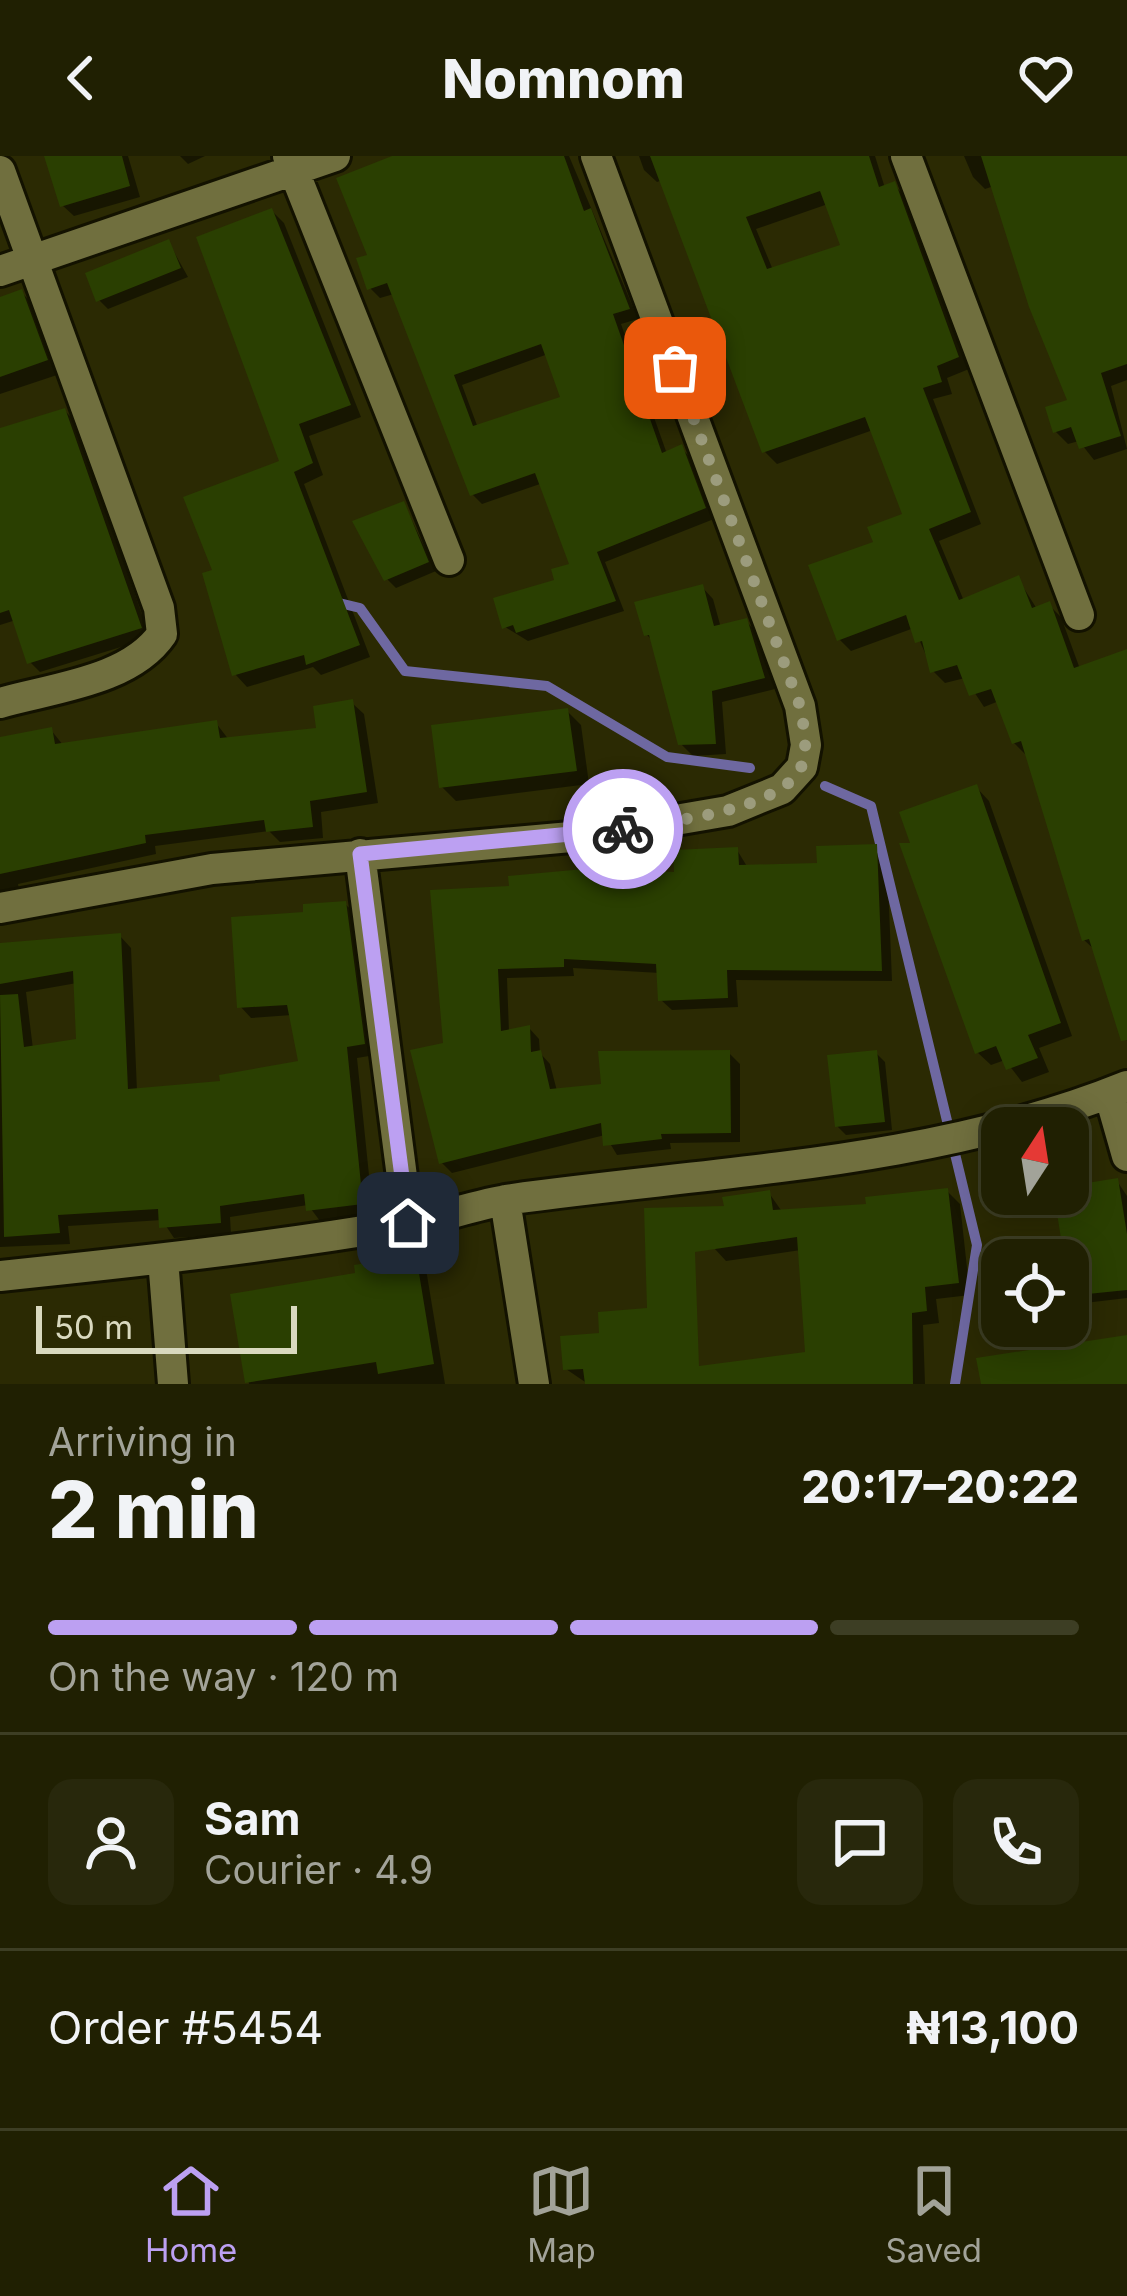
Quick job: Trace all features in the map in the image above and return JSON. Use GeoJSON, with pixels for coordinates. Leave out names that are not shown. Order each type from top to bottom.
{"type":"FeatureCollection","features":[{"type":"Feature","properties":{"kind":"street"},"geometry":{"type":"LineString","coordinates":[[0,271],[291,164],[335,156]]}},
{"type":"Feature","properties":{"kind":"street"},"geometry":{"type":"LineString","coordinates":[[0,908],[212,869],[582,836],[728,811],[782,789],[802,767],[806,745],[800,706],[596,156]]}},
{"type":"Feature","properties":{"kind":"street"},"geometry":{"type":"LineString","coordinates":[[906,156],[1079,615]]}},
{"type":"Feature","properties":{"kind":"street"},"geometry":{"type":"LineString","coordinates":[[291,164],[448,560]]}},
{"type":"Feature","properties":{"kind":"street"},"geometry":{"type":"LineString","coordinates":[[0,171],[159,608],[162,634],[147,655],[126,666],[0,704]]}},
{"type":"Feature","properties":{"kind":"street"},"geometry":{"type":"LineString","coordinates":[[360,854],[408,1223]]}},
{"type":"Feature","properties":{"kind":"street"},"geometry":{"type":"LineString","coordinates":[[0,1276],[163,1259],[408,1223],[505,1200],[802,1162],[937,1139],[1118,1089],[1127,1156]]}},
{"type":"Feature","properties":{"kind":"street"},"geometry":{"type":"LineString","coordinates":[[505,1200],[534,1384]]}},
{"type":"Feature","properties":{"kind":"street"},"geometry":{"type":"LineString","coordinates":[[163,1259],[173,1384]]}},
{"type":"Feature","properties":{"kind":"building"},"geometry":{"type":"Polygon","coordinates":[[[44,156],[122,156],[130,186],[60,207],[44,156]]]}},
{"type":"Feature","properties":{"kind":"building"},"geometry":{"type":"Polygon","coordinates":[[[392,156],[564,156],[584,211],[591,208],[630,309],[613,314],[662,453],[682,444],[706,508],[597,552],[616,601],[516,633],[513,625],[502,629],[493,598],[554,580],[551,569],[569,564],[535,473],[470,496],[387,283],[367,290],[356,258],[367,255],[336,178],[392,156]],[[541,344],[454,375],[473,426],[560,397],[541,344]]]}},
{"type":"Feature","properties":{"kind":"building"},"geometry":{"type":"Polygon","coordinates":[[[650,156],[869,156],[879,187],[895,181],[959,357],[937,366],[942,382],[923,388],[971,512],[929,529],[959,600],[1019,575],[1032,608],[1050,601],[1074,668],[1127,649],[1127,1040],[1121,1041],[1089,939],[1082,941],[1021,741],[1012,744],[991,689],[969,696],[957,665],[930,673],[922,641],[915,643],[906,615],[837,641],[808,565],[873,542],[867,527],[902,514],[865,417],[762,453],[650,156]],[[820,191],[746,217],[767,269],[840,245],[820,191]]]}},
{"type":"Feature","properties":{"kind":"building"},"geometry":{"type":"Polygon","coordinates":[[[981,156],[1127,156],[1127,364],[1101,373],[1121,436],[1079,449],[1071,427],[1053,433],[1045,407],[1067,400],[1029,307],[981,156]]]}},
{"type":"Feature","properties":{"kind":"building"},"geometry":{"type":"Polygon","coordinates":[[[272,208],[351,405],[299,424],[313,463],[294,472],[360,645],[306,665],[304,655],[232,676],[202,573],[212,570],[183,497],[279,461],[196,237],[272,208]]]}},
{"type":"Feature","properties":{"kind":"building"},"geometry":{"type":"Polygon","coordinates":[[[169,239],[181,268],[96,302],[85,273],[169,239]]]}},
{"type":"Feature","properties":{"kind":"building"},"geometry":{"type":"Polygon","coordinates":[[[22,289],[48,360],[0,377],[0,297],[22,289]]]}},
{"type":"Feature","properties":{"kind":"building"},"geometry":{"type":"Polygon","coordinates":[[[65,408],[142,628],[27,664],[9,610],[0,613],[0,428],[65,408]]]}},
{"type":"Feature","properties":{"kind":"building"},"geometry":{"type":"Polygon","coordinates":[[[404,501],[429,562],[384,581],[352,521],[404,501]]]}},
{"type":"Feature","properties":{"kind":"building"},"geometry":{"type":"Polygon","coordinates":[[[703,584],[714,626],[747,618],[765,678],[712,691],[716,744],[678,745],[649,635],[644,636],[634,602],[703,584]]]}},
{"type":"Feature","properties":{"kind":"building"},"geometry":{"type":"Polygon","coordinates":[[[353,699],[367,792],[310,801],[313,827],[266,832],[264,820],[145,835],[146,843],[0,874],[0,737],[52,727],[55,744],[217,720],[220,738],[316,728],[313,706],[353,699]]]}},
{"type":"Feature","properties":{"kind":"building"},"geometry":{"type":"Polygon","coordinates":[[[568,708],[577,771],[439,788],[431,725],[568,708]]]}},
{"type":"Feature","properties":{"kind":"building"},"geometry":{"type":"Polygon","coordinates":[[[977,784],[1061,1023],[1028,1035],[1038,1058],[1006,1070],[996,1046],[975,1054],[899,843],[910,843],[899,812],[977,784]]]}},
{"type":"Feature","properties":{"kind":"building"},"geometry":{"type":"Polygon","coordinates":[[[877,844],[882,971],[727,970],[728,998],[658,1001],[656,964],[564,959],[564,967],[498,969],[501,1031],[530,1025],[531,1052],[541,1050],[550,1089],[601,1084],[598,1051],[730,1050],[731,1133],[661,1134],[662,1139],[603,1146],[601,1123],[439,1164],[410,1050],[443,1043],[430,890],[509,886],[508,876],[595,868],[674,872],[673,850],[738,847],[739,865],[817,863],[816,846],[877,844]]]}},
{"type":"Feature","properties":{"kind":"building"},"geometry":{"type":"Polygon","coordinates":[[[346,901],[365,1044],[347,1047],[363,1204],[306,1211],[304,1194],[220,1206],[221,1223],[159,1228],[158,1209],[58,1215],[60,1233],[4,1237],[0,995],[18,994],[24,1047],[76,1039],[73,971],[0,984],[0,943],[121,933],[128,1089],[220,1081],[219,1075],[298,1061],[287,1005],[237,1008],[231,917],[303,912],[303,904],[346,901]]]}},
{"type":"Feature","properties":{"kind":"building"},"geometry":{"type":"Polygon","coordinates":[[[877,1050],[885,1122],[835,1127],[827,1055],[877,1050]]]}},
{"type":"Feature","properties":{"kind":"building"},"geometry":{"type":"Polygon","coordinates":[[[1118,1178],[1127,1234],[1127,1290],[1089,1294],[1089,1239],[1061,1239],[1057,1215],[1089,1215],[1089,1183],[1118,1178]]]}},
{"type":"Feature","properties":{"kind":"building"},"geometry":{"type":"Polygon","coordinates":[[[948,1188],[959,1283],[925,1287],[927,1311],[912,1313],[913,1384],[585,1384],[583,1369],[563,1370],[560,1336],[599,1333],[598,1312],[647,1308],[644,1208],[724,1206],[722,1197],[770,1190],[773,1210],[866,1204],[865,1197],[948,1188]],[[797,1237],[695,1252],[699,1366],[805,1352],[797,1237]]]}},
{"type":"Feature","properties":{"kind":"building"},"geometry":{"type":"Polygon","coordinates":[[[416,1255],[434,1364],[378,1374],[376,1362],[245,1383],[230,1294],[355,1273],[354,1265],[416,1255]]]}},
{"type":"Feature","properties":{"kind":"building"},"geometry":{"type":"Polygon","coordinates":[[[1127,1335],[1127,1384],[981,1384],[976,1358],[1048,1347],[1089,1347],[1089,1341],[1127,1335]]]}},
{"type":"Feature","properties":{"kind":"waterway"},"geometry":{"type":"LineString","coordinates":[[335,602],[360,608],[405,671],[547,686],[667,757],[750,768]]}},
{"type":"Feature","properties":{"kind":"waterway"},"geometry":{"type":"LineString","coordinates":[[825,786],[871,806],[977,1245],[955,1384]]}},
{"type":"Feature","properties":{"kind":"way so far"},"geometry":{"type":"LineString","coordinates":[[623,829],[728,811],[782,789],[802,767],[806,745],[800,706],[675,368]]}},
{"type":"Feature","properties":{"kind":"route"},"geometry":{"type":"LineString","coordinates":[[408,1223],[360,854],[623,829]]}}]}
